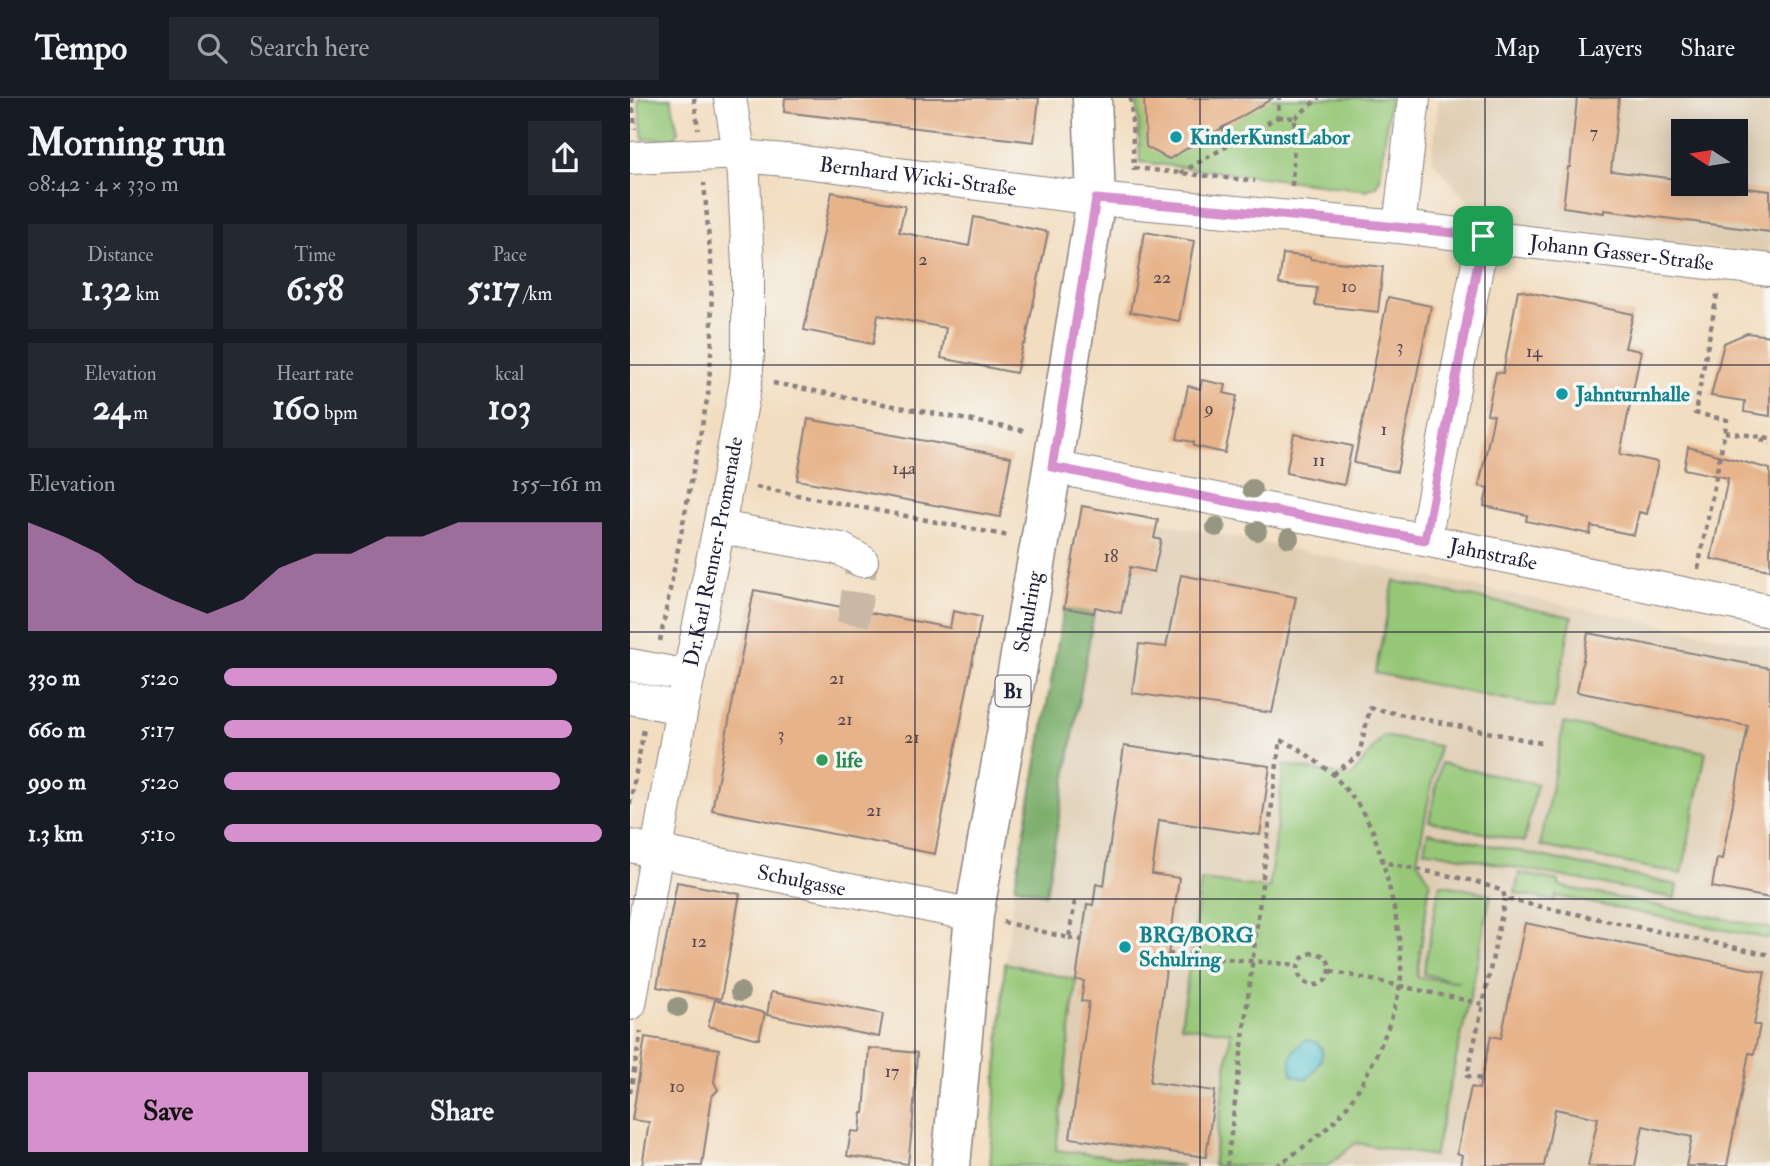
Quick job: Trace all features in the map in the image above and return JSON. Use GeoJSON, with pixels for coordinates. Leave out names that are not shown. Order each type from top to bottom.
{"type":"FeatureCollection","features":[{"type":"Feature","properties":{"kind":"main road","name":"Schulring"},"geometry":{"type":"LineString","coordinates":[[951,1166],[974,915],[1040,542],[1096,199],[1092,98]]}},
{"type":"Feature","properties":{"kind":"street","name":"Dr.Karl Renner-Promenade"},"geometry":{"type":"LineString","coordinates":[[630,1004],[643,848],[682,708],[746,381],[748,266],[742,153],[738,146],[730,98]]}},
{"type":"Feature","properties":{"kind":"street"},"geometry":{"type":"LineString","coordinates":[[1399,227],[1414,98]]}},
{"type":"Feature","properties":{"kind":"street","name":"Bernhard Wicki-Straße"},"geometry":{"type":"LineString","coordinates":[[630,158],[742,153],[751,157],[1096,199]]}},
{"type":"Feature","properties":{"kind":"street","name":"Johann Gasser-Straße"},"geometry":{"type":"LineString","coordinates":[[1096,199],[1399,227],[1770,270]]}},
{"type":"Feature","properties":{"kind":"street"},"geometry":{"type":"LineString","coordinates":[[1425,540],[1483,236]]}},
{"type":"Feature","properties":{"kind":"street","name":"Jahnstraße"},"geometry":{"type":"LineString","coordinates":[[1054,452],[1425,540],[1770,611]]}},
{"type":"Feature","properties":{"kind":"street"},"geometry":{"type":"LineString","coordinates":[[719,527],[841,549],[862,561]]}},
{"type":"Feature","properties":{"kind":"street"},"geometry":{"type":"LineString","coordinates":[[643,668],[688,676]]}},
{"type":"Feature","properties":{"kind":"street"},"geometry":{"type":"LineString","coordinates":[[639,700],[682,708]]}},
{"type":"Feature","properties":{"kind":"street","name":"Schulgasse"},"geometry":{"type":"LineString","coordinates":[[643,848],[974,915]]}},
{"type":"Feature","properties":{"kind":"path"},"geometry":{"type":"LineString","coordinates":[[1131,98],[1136,202]]}},
{"type":"Feature","properties":{"kind":"path"},"geometry":{"type":"LineString","coordinates":[[1279,98],[1279,117]]}},
{"type":"Feature","properties":{"kind":"path"},"geometry":{"type":"LineString","coordinates":[[1180,173],[1279,117],[1295,118],[1318,98]]}},
{"type":"Feature","properties":{"kind":"path"},"geometry":{"type":"LineString","coordinates":[[1292,186],[1295,118]]}},
{"type":"Feature","properties":{"kind":"path"},"geometry":{"type":"LineString","coordinates":[[1223,127],[1231,144]]}},
{"type":"Feature","properties":{"kind":"path","name":"Dr.Karl Renner-Promenade"},"geometry":{"type":"LineString","coordinates":[[643,668],[708,395],[712,342],[711,263],[702,155]]}},
{"type":"Feature","properties":{"kind":"path"},"geometry":{"type":"LineString","coordinates":[[1693,595],[1727,420],[1695,413],[1722,265]]}},
{"type":"Feature","properties":{"kind":"path"},"geometry":{"type":"LineString","coordinates":[[772,383],[1054,452]]}},
{"type":"Feature","properties":{"kind":"path"},"geometry":{"type":"LineString","coordinates":[[1725,432],[1770,438]]}},
{"type":"Feature","properties":{"kind":"path"},"geometry":{"type":"LineString","coordinates":[[1757,436],[1770,444]]}},
{"type":"Feature","properties":{"kind":"path"},"geometry":{"type":"LineString","coordinates":[[755,487],[1040,542]]}},
{"type":"Feature","properties":{"kind":"path"},"geometry":{"type":"LineString","coordinates":[[630,804],[639,700]]}},
{"type":"Feature","properties":{"kind":"path"},"geometry":{"type":"LineString","coordinates":[[1333,774],[1359,755],[1370,708],[1541,743]]}},
{"type":"Feature","properties":{"kind":"path"},"geometry":{"type":"LineString","coordinates":[[1227,1166],[1280,740],[1298,748],[1333,774],[1357,803],[1372,828],[1391,892],[1398,932],[1401,975],[1393,1016],[1367,1073],[1340,1115],[1307,1145],[1277,1166]]}},
{"type":"Feature","properties":{"kind":"path"},"geometry":{"type":"LineString","coordinates":[[1383,862],[1474,881],[1503,891],[1505,900],[1467,1076],[1481,1079]]}},
{"type":"Feature","properties":{"kind":"path"},"geometry":{"type":"LineString","coordinates":[[1505,900],[1770,955]]}},
{"type":"Feature","properties":{"kind":"path"},"geometry":{"type":"LineString","coordinates":[[1069,937],[1075,901]]}},
{"type":"Feature","properties":{"kind":"path"},"geometry":{"type":"LineString","coordinates":[[974,915],[1082,940]]}},
{"type":"Feature","properties":{"kind":"path"},"geometry":{"type":"LineString","coordinates":[[1320,953],[1328,960],[1331,971],[1322,984],[1311,986],[1302,981],[1298,965],[1304,956],[1320,953]]}},
{"type":"Feature","properties":{"kind":"path"},"geometry":{"type":"LineString","coordinates":[[1168,954],[1298,965]]}},
{"type":"Feature","properties":{"kind":"path"},"geometry":{"type":"LineString","coordinates":[[1331,971],[1483,1004]]}},
{"type":"Feature","properties":{"kind":"shaded area"},"geometry":{"type":"Polygon","coordinates":[[[1439,98],[1770,98],[1770,255],[1484,220],[1432,160],[1439,98]]]}},
{"type":"Feature","properties":{"kind":"shaded area"},"geometry":{"type":"Polygon","coordinates":[[[1082,506],[1770,647],[1770,1166],[990,1166],[1005,963],[1015,886],[1071,567],[1068,567],[1082,506]]]}},
{"type":"Feature","properties":{"kind":"green space"},"geometry":{"type":"Polygon","coordinates":[[[638,98],[671,98],[678,132],[674,138],[643,139],[638,98]]]}},
{"type":"Feature","properties":{"kind":"green space"},"geometry":{"type":"Polygon","coordinates":[[[1137,98],[1390,98],[1380,179],[1376,186],[1366,190],[1140,162],[1137,98]]]}},
{"type":"Feature","properties":{"kind":"green space"},"geometry":{"type":"Polygon","coordinates":[[[1394,581],[1572,617],[1553,709],[1375,673],[1394,581]]]}},
{"type":"Feature","properties":{"kind":"green space"},"geometry":{"type":"Polygon","coordinates":[[[1064,608],[1094,613],[1046,894],[1015,886],[1064,608]]]}},
{"type":"Feature","properties":{"kind":"green space"},"geometry":{"type":"Polygon","coordinates":[[[1564,723],[1706,752],[1682,874],[1540,846],[1564,723]]]}},
{"type":"Feature","properties":{"kind":"green space"},"geometry":{"type":"Polygon","coordinates":[[[1383,736],[1439,746],[1417,860],[1430,881],[1417,977],[1459,982],[1423,974],[1440,884],[1491,894],[1434,1156],[1356,1143],[1327,1166],[1213,1166],[1231,1032],[1181,1026],[1201,880],[1269,888],[1284,765],[1351,777],[1383,736]]]}},
{"type":"Feature","properties":{"kind":"green space"},"geometry":{"type":"Polygon","coordinates":[[[1441,763],[1537,784],[1524,842],[1429,821],[1441,763]]]}},
{"type":"Feature","properties":{"kind":"green space"},"geometry":{"type":"Polygon","coordinates":[[[1428,832],[1677,885],[1675,898],[1424,850],[1428,832]]]}},
{"type":"Feature","properties":{"kind":"green space"},"geometry":{"type":"Polygon","coordinates":[[[1519,873],[1559,881],[1559,886],[1770,928],[1770,939],[1556,896],[1555,901],[1515,893],[1519,873]]]}},
{"type":"Feature","properties":{"kind":"green space"},"geometry":{"type":"Polygon","coordinates":[[[1005,963],[1076,980],[1056,1150],[1184,1166],[990,1166],[1005,963]]]}},
{"type":"Feature","properties":{"kind":"water"},"geometry":{"type":"Polygon","coordinates":[[[1306,1040],[1315,1042],[1322,1050],[1320,1062],[1307,1079],[1293,1076],[1291,1065],[1294,1051],[1306,1040]]]}},
{"type":"Feature","properties":{"kind":"building"},"geometry":{"type":"Polygon","coordinates":[[[785,98],[1039,98],[1034,142],[784,112],[785,98]]]}},
{"type":"Feature","properties":{"kind":"building","name":"KinderKunstLabor"},"geometry":{"type":"Polygon","coordinates":[[[1144,98],[1273,98],[1169,159],[1146,147],[1144,98]]]}},
{"type":"Feature","properties":{"kind":"building"},"geometry":{"type":"Polygon","coordinates":[[[1577,98],[1619,98],[1611,171],[1671,178],[1671,196],[1748,196],[1748,188],[1770,191],[1770,232],[1563,207],[1577,98]]]}},
{"type":"Feature","properties":{"kind":"building"},"geometry":{"type":"Polygon","coordinates":[[[832,192],[905,206],[899,232],[969,246],[974,217],[1048,232],[1025,344],[1016,373],[941,358],[946,328],[878,315],[873,344],[804,330],[832,192]]]}},
{"type":"Feature","properties":{"kind":"building"},"geometry":{"type":"Polygon","coordinates":[[[1145,232],[1194,241],[1179,321],[1130,312],[1145,232]]]}},
{"type":"Feature","properties":{"kind":"building"},"geometry":{"type":"Polygon","coordinates":[[[1283,254],[1383,267],[1378,312],[1315,305],[1317,288],[1279,284],[1283,254]]]}},
{"type":"Feature","properties":{"kind":"building","name":"Jahnturnhalle"},"geometry":{"type":"Polygon","coordinates":[[[1518,290],[1633,314],[1625,348],[1641,351],[1620,454],[1658,462],[1647,514],[1639,512],[1634,535],[1591,526],[1590,534],[1526,521],[1527,515],[1484,506],[1488,488],[1479,486],[1494,415],[1487,414],[1496,372],[1503,373],[1518,290]]]}},
{"type":"Feature","properties":{"kind":"building"},"geometry":{"type":"Polygon","coordinates":[[[1388,297],[1431,306],[1397,472],[1354,463],[1388,297]]]}},
{"type":"Feature","properties":{"kind":"building"},"geometry":{"type":"Polygon","coordinates":[[[1747,333],[1770,336],[1770,416],[1744,412],[1745,401],[1711,396],[1724,343],[1747,333]]]}},
{"type":"Feature","properties":{"kind":"building"},"geometry":{"type":"Polygon","coordinates":[[[1202,380],[1226,385],[1224,393],[1237,396],[1225,453],[1177,439],[1188,386],[1200,389],[1202,380]]]}},
{"type":"Feature","properties":{"kind":"building"},"geometry":{"type":"Polygon","coordinates":[[[808,419],[1011,457],[1000,517],[797,480],[808,419]]]}},
{"type":"Feature","properties":{"kind":"building"},"geometry":{"type":"Polygon","coordinates":[[[1294,434],[1352,446],[1344,485],[1286,473],[1294,434]]]}},
{"type":"Feature","properties":{"kind":"building"},"geometry":{"type":"Polygon","coordinates":[[[1688,447],[1770,469],[1770,570],[1711,559],[1728,478],[1684,469],[1688,447]]]}},
{"type":"Feature","properties":{"kind":"building"},"geometry":{"type":"Polygon","coordinates":[[[1082,506],[1158,520],[1154,538],[1161,540],[1154,572],[1130,567],[1121,613],[1095,607],[1094,613],[1064,608],[1082,506]]]}},
{"type":"Feature","properties":{"kind":"building"},"geometry":{"type":"Polygon","coordinates":[[[1181,575],[1296,597],[1272,713],[1132,693],[1139,644],[1166,647],[1181,575]]]}},
{"type":"Feature","properties":{"kind":"building"},"geometry":{"type":"Polygon","coordinates":[[[754,590],[950,628],[953,611],[981,617],[935,854],[712,810],[754,590]]]}},
{"type":"Feature","properties":{"kind":"building"},"geometry":{"type":"Polygon","coordinates":[[[1588,633],[1770,668],[1770,898],[1712,887],[1717,858],[1722,859],[1748,726],[1577,692],[1588,633]]]}},
{"type":"Feature","properties":{"kind":"building","name":"BRG/BORG Schulring"},"geometry":{"type":"Polygon","coordinates":[[[1124,746],[1270,766],[1260,835],[1159,820],[1152,874],[1179,878],[1150,1082],[1215,1091],[1206,1157],[1070,1138],[1089,1002],[1081,1001],[1084,981],[1076,980],[1087,904],[1093,905],[1096,884],[1104,886],[1124,746]]]}},
{"type":"Feature","properties":{"kind":"building"},"geometry":{"type":"Polygon","coordinates":[[[677,882],[740,894],[721,999],[657,987],[677,882]]]}},
{"type":"Feature","properties":{"kind":"building"},"geometry":{"type":"Polygon","coordinates":[[[1525,923],[1765,972],[1754,1025],[1760,1025],[1754,1054],[1749,1053],[1727,1166],[1686,1166],[1692,1137],[1643,1126],[1635,1166],[1588,1166],[1598,1118],[1555,1109],[1544,1166],[1460,1166],[1462,1155],[1457,1153],[1471,1087],[1479,1089],[1491,1036],[1501,1038],[1525,923]]]}},
{"type":"Feature","properties":{"kind":"building"},"geometry":{"type":"Polygon","coordinates":[[[771,992],[883,1014],[879,1037],[767,1015],[771,992]]]}},
{"type":"Feature","properties":{"kind":"building"},"geometry":{"type":"Polygon","coordinates":[[[715,1000],[765,1013],[759,1039],[708,1026],[715,1000]]]}},
{"type":"Feature","properties":{"kind":"building"},"geometry":{"type":"Polygon","coordinates":[[[645,1037],[719,1049],[714,1082],[718,1090],[712,1096],[702,1166],[642,1166],[649,1122],[632,1120],[645,1037]]]}},
{"type":"Feature","properties":{"kind":"building"},"geometry":{"type":"Polygon","coordinates":[[[869,1048],[917,1053],[908,1164],[847,1156],[851,1131],[860,1132],[864,1113],[869,1048]]]}},
{"type":"Feature","properties":{"kind":"tunnel"},"geometry":{"type":"LineString","coordinates":[[853,624],[862,561]]}},
{"type":"Feature","properties":{"kind":"place","name":"KinderKunstLabor"},"geometry":{"type":"Point","coordinates":[1176,137]}},
{"type":"Feature","properties":{"kind":"place","name":"Jahnturnhalle"},"geometry":{"type":"Point","coordinates":[1562,394]}},
{"type":"Feature","properties":{"kind":"place","name":"life"},"geometry":{"type":"Point","coordinates":[822,760]}},
{"type":"Feature","properties":{"kind":"place","name":"BRG/BORG Schulring"},"geometry":{"type":"Point","coordinates":[1125,947]}},
{"type":"Feature","properties":{"kind":"route"},"geometry":{"type":"LineString","coordinates":[[1096,199],[1483,236],[1425,540],[1052,467],[1096,199]]}}]}
